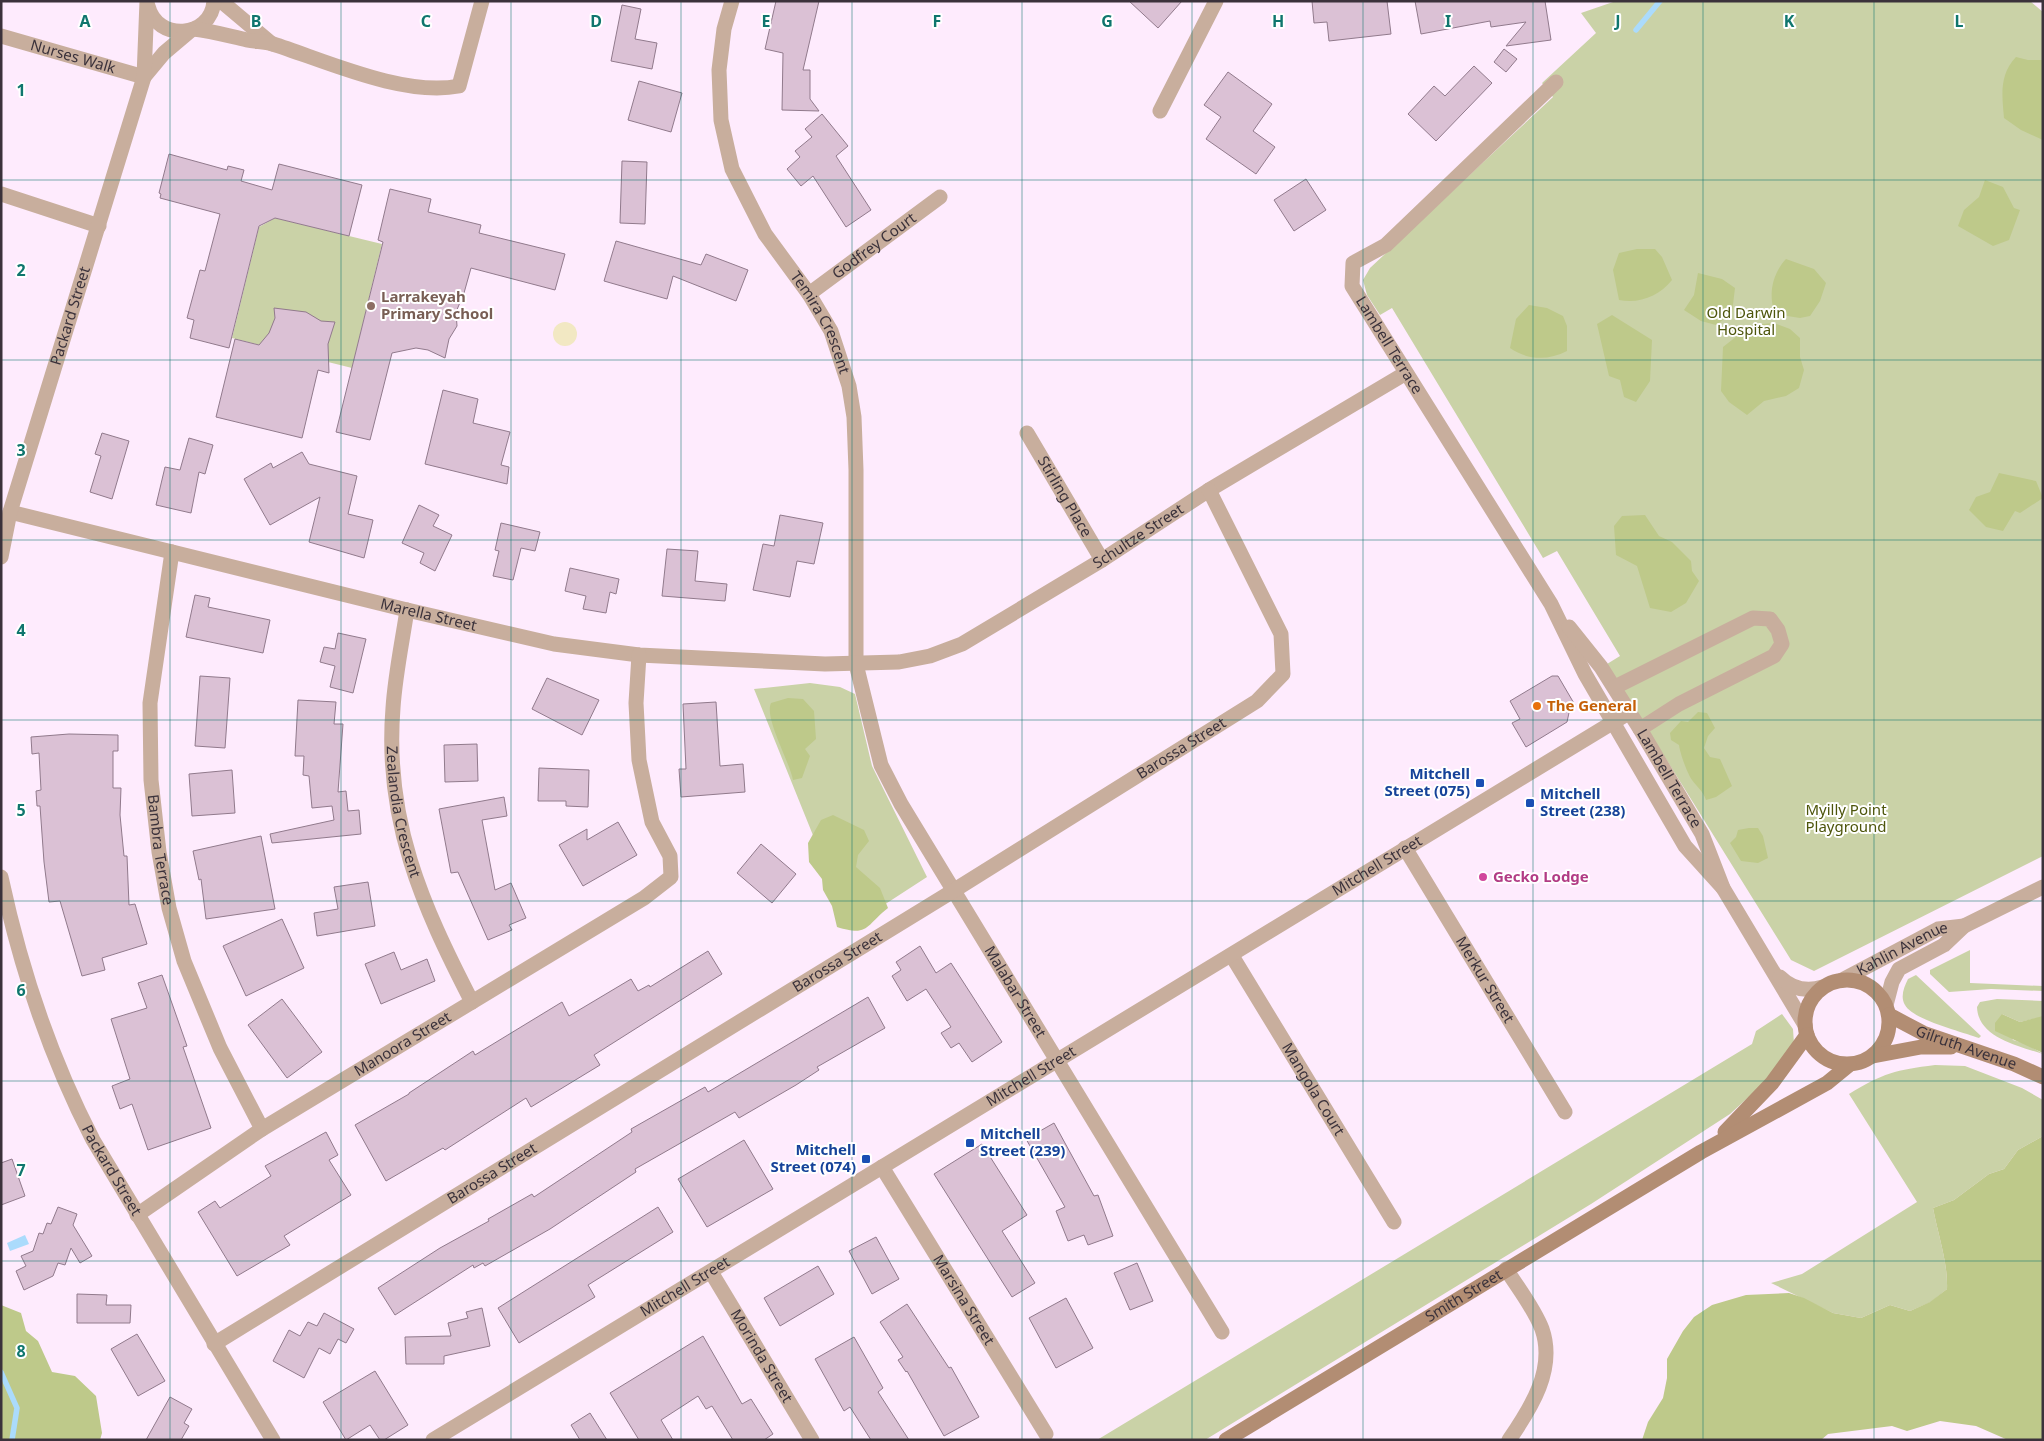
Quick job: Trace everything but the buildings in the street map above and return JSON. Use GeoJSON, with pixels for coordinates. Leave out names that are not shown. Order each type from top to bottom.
{"type":"FeatureCollection","features":[{"type":"Feature","properties":{"kind":"street","name":"Packard Street"},"geometry":{"type":"LineString","coordinates":[[1,557],[10,512],[144,77],[147,1]]}},
{"type":"Feature","properties":{"kind":"street"},"geometry":{"type":"LineString","coordinates":[[147,1],[150,12],[162,26],[178,32],[192,30],[272,44],[296,54],[413,86],[439,89],[459,86],[482,1]]}},
{"type":"Feature","properties":{"kind":"street","name":"Packard Street"},"geometry":{"type":"LineString","coordinates":[[144,77],[164,53],[208,18],[214,1]]}},
{"type":"Feature","properties":{"kind":"street"},"geometry":{"type":"LineString","coordinates":[[221,1],[272,44]]}},
{"type":"Feature","properties":{"kind":"street","name":"Temira Crescent"},"geometry":{"type":"LineString","coordinates":[[732,1],[724,29],[719,70],[721,120],[732,169],[765,234],[809,294],[831,331],[849,386],[854,417],[856,477],[856,664]]}},
{"type":"Feature","properties":{"kind":"street"},"geometry":{"type":"LineString","coordinates":[[1160,111],[1216,1]]}},
{"type":"Feature","properties":{"kind":"street","name":"Nurses Walk"},"geometry":{"type":"LineString","coordinates":[[1,36],[144,77]]}},
{"type":"Feature","properties":{"kind":"street","name":"Lambell Terrace"},"geometry":{"type":"LineString","coordinates":[[1556,82],[1386,245],[1353,263],[1352,286],[1551,604],[1585,674],[1685,846],[1724,888]]}},
{"type":"Feature","properties":{"kind":"street"},"geometry":{"type":"LineString","coordinates":[[1,194],[99,226]]}},
{"type":"Feature","properties":{"kind":"street","name":"Godfrey Court"},"geometry":{"type":"LineString","coordinates":[[809,294],[940,197]]}},
{"type":"Feature","properties":{"kind":"street","name":"Schultze Street"},"geometry":{"type":"LineString","coordinates":[[856,664],[899,662],[930,656],[962,644],[1102,560],[1209,490],[1406,373]]}},
{"type":"Feature","properties":{"kind":"street","name":"Stirling Place"},"geometry":{"type":"LineString","coordinates":[[1027,434],[1102,560]]}},
{"type":"Feature","properties":{"kind":"street","name":"Barossa Street"},"geometry":{"type":"LineString","coordinates":[[214,1344],[953,891],[1257,701],[1283,674],[1281,634],[1209,490]]}},
{"type":"Feature","properties":{"kind":"street","name":"Marella Street"},"geometry":{"type":"LineString","coordinates":[[10,512],[407,610],[554,644],[639,654],[856,664]]}},
{"type":"Feature","properties":{"kind":"street","name":"Bambra Terrace"},"geometry":{"type":"LineString","coordinates":[[172,552],[150,703],[151,780],[160,852],[169,908],[184,960],[220,1048],[262,1129]]}},
{"type":"Feature","properties":{"kind":"street","name":"Lambell Terrace"},"geometry":{"type":"LineString","coordinates":[[1551,604],[1601,667],[1630,712],[1702,834],[1724,888],[1771,966],[1806,1030]]}},
{"type":"Feature","properties":{"kind":"street","name":"Zealandia Crescent"},"geometry":{"type":"LineString","coordinates":[[407,610],[393,709],[392,769],[399,823],[414,879],[441,943],[472,1002]]}},
{"type":"Feature","properties":{"kind":"street"},"geometry":{"type":"LineString","coordinates":[[1615,687],[1753,618],[1770,620],[1778,630],[1782,644],[1774,656],[1679,704],[1640,729]]}},
{"type":"Feature","properties":{"kind":"street","name":"Manoora Street"},"geometry":{"type":"LineString","coordinates":[[138,1215],[262,1129],[644,898],[671,877],[670,856],[652,822],[639,760],[636,703],[639,654]]}},
{"type":"Feature","properties":{"kind":"street","name":"Malabar Street"},"geometry":{"type":"LineString","coordinates":[[856,664],[881,765],[901,804],[1056,1062],[1222,1332]]}},
{"type":"Feature","properties":{"kind":"street","name":"Mitchell Street"},"geometry":{"type":"LineString","coordinates":[[433,1440],[1232,956],[1405,848],[1630,712]]}},
{"type":"Feature","properties":{"kind":"street","name":"Merkur Street"},"geometry":{"type":"LineString","coordinates":[[1405,848],[1565,1112]]}},
{"type":"Feature","properties":{"kind":"street","name":"Packard Street"},"geometry":{"type":"LineString","coordinates":[[1,877],[12,927],[32,1000],[56,1064],[92,1140],[273,1440]]}},
{"type":"Feature","properties":{"kind":"street","name":"Kahlin Avenue"},"geometry":{"type":"LineString","coordinates":[[1888,1010],[1892,982],[1899,969],[1944,945],[1964,926],[2043,887]]}},
{"type":"Feature","properties":{"kind":"street","name":"Kahlin Avenue"},"geometry":{"type":"LineString","coordinates":[[1842,980],[1938,930],[1964,926]]}},
{"type":"Feature","properties":{"kind":"street","name":"Mangola Court"},"geometry":{"type":"LineString","coordinates":[[1232,956],[1394,1222]]}},
{"type":"Feature","properties":{"kind":"street","name":"Lambell Terrace"},"geometry":{"type":"LineString","coordinates":[[1771,966],[1782,979],[1798,989],[1807,990],[1824,987]]}},
{"type":"Feature","properties":{"kind":"street"},"geometry":{"type":"LineString","coordinates":[[1842,980],[1866,984],[1875,990],[1888,1010],[1887,1037],[1873,1056],[1865,1061],[1849,1065],[1830,1061],[1820,1055],[1806,1030],[1809,1003],[1824,987],[1842,980]]}},
{"type":"Feature","properties":{"kind":"street","name":"Gilruth Avenue"},"geometry":{"type":"LineString","coordinates":[[1888,1010],[1923,1032],[1977,1050],[2043,1077]]}},
{"type":"Feature","properties":{"kind":"street","name":"Smith Street"},"geometry":{"type":"LineString","coordinates":[[1701,1152],[1735,1123],[1760,1097],[1786,1066],[1806,1030]]}},
{"type":"Feature","properties":{"kind":"street"},"geometry":{"type":"LineString","coordinates":[[1873,1056],[1938,1046],[1977,1050]]}},
{"type":"Feature","properties":{"kind":"street","name":"Smith Street"},"geometry":{"type":"LineString","coordinates":[[1226,1440],[1701,1152],[1827,1083],[1849,1065]]}},
{"type":"Feature","properties":{"kind":"street","name":"Marsina Street"},"geometry":{"type":"LineString","coordinates":[[882,1167],[1046,1434]]}},
{"type":"Feature","properties":{"kind":"street"},"geometry":{"type":"LineString","coordinates":[[1506,1269],[1538,1319],[1545,1343],[1546,1356],[1541,1384],[1508,1440]]}},
{"type":"Feature","properties":{"kind":"street","name":"Morinda Street"},"geometry":{"type":"LineString","coordinates":[[710,1272],[812,1440]]}},
{"type":"Feature","properties":{"kind":"green space","name":"Old Darwin Hospital"},"geometry":{"type":"Polygon","coordinates":[[[1616,1],[2030,1],[2043,12],[2043,856],[1814,971],[1791,960],[1607,664],[1620,656],[1557,551],[1543,558],[1392,308],[1380,315],[1367,295],[1363,280],[1370,268],[1553,97],[1542,83],[1596,33],[1581,13],[1616,1]]]}},
{"type":"Feature","properties":{"kind":"green space"},"geometry":{"type":"Polygon","coordinates":[[[2016,57],[2028,60],[2043,60],[2043,140],[2021,130],[2004,118],[2002,93],[2004,78],[2016,57]]]}},
{"type":"Feature","properties":{"kind":"green space"},"geometry":{"type":"Polygon","coordinates":[[[1985,180],[2003,187],[2014,208],[2020,210],[2009,240],[1993,246],[1958,226],[1964,210],[1979,197],[1985,180]]]}},
{"type":"Feature","properties":{"kind":"green space"},"geometry":{"type":"Polygon","coordinates":[[[275,218],[382,244],[352,368],[232,338],[259,227],[275,218]]]}},
{"type":"Feature","properties":{"kind":"green space"},"geometry":{"type":"Polygon","coordinates":[[[1637,249],[1655,249],[1662,257],[1672,280],[1667,286],[1649,298],[1634,301],[1619,300],[1613,270],[1619,253],[1637,249]]]}},
{"type":"Feature","properties":{"kind":"green space"},"geometry":{"type":"Polygon","coordinates":[[[1786,259],[1814,269],[1826,283],[1820,301],[1810,316],[1800,318],[1775,314],[1772,300],[1773,285],[1777,271],[1786,259]]]}},
{"type":"Feature","properties":{"kind":"green space"},"geometry":{"type":"Polygon","coordinates":[[[1698,273],[1722,279],[1735,288],[1732,313],[1716,325],[1701,321],[1684,310],[1694,295],[1698,273]]]}},
{"type":"Feature","properties":{"kind":"green space"},"geometry":{"type":"Polygon","coordinates":[[[1529,305],[1547,308],[1563,316],[1567,326],[1567,351],[1545,358],[1538,358],[1523,355],[1510,348],[1516,319],[1529,305]]]}},
{"type":"Feature","properties":{"kind":"green space"},"geometry":{"type":"Polygon","coordinates":[[[1612,315],[1652,340],[1650,381],[1636,402],[1624,397],[1620,380],[1609,376],[1597,324],[1612,315]]]}},
{"type":"Feature","properties":{"kind":"green space"},"geometry":{"type":"Polygon","coordinates":[[[1774,323],[1790,329],[1800,338],[1800,357],[1804,370],[1799,388],[1786,396],[1764,401],[1747,415],[1729,402],[1721,391],[1723,347],[1737,336],[1740,326],[1774,323]]]}},
{"type":"Feature","properties":{"kind":"green space"},"geometry":{"type":"Polygon","coordinates":[[[1999,473],[2036,481],[2043,498],[2020,513],[2015,511],[2003,531],[1986,527],[1969,510],[1976,497],[1990,492],[1999,473]]]}},
{"type":"Feature","properties":{"kind":"green space"},"geometry":{"type":"Polygon","coordinates":[[[1645,515],[1659,536],[1672,542],[1691,561],[1692,571],[1699,581],[1686,603],[1671,612],[1650,608],[1637,566],[1616,555],[1614,526],[1622,516],[1645,515]]]}},
{"type":"Feature","properties":{"kind":"green space"},"geometry":{"type":"Polygon","coordinates":[[[810,683],[840,687],[855,694],[872,766],[927,877],[850,927],[754,689],[810,683]]]}},
{"type":"Feature","properties":{"kind":"green space"},"geometry":{"type":"Polygon","coordinates":[[[788,698],[803,699],[814,711],[816,739],[805,749],[810,756],[802,778],[793,780],[774,729],[770,710],[771,703],[788,698]]]}},
{"type":"Feature","properties":{"kind":"green space"},"geometry":{"type":"Polygon","coordinates":[[[1698,712],[1707,713],[1715,728],[1708,736],[1704,748],[1710,757],[1720,759],[1732,786],[1716,797],[1706,800],[1690,777],[1679,745],[1671,740],[1670,733],[1681,721],[1688,722],[1698,712]]]}},
{"type":"Feature","properties":{"kind":"green space"},"geometry":{"type":"Polygon","coordinates":[[[833,815],[864,830],[869,841],[858,855],[856,867],[880,888],[888,908],[870,925],[861,930],[847,930],[837,927],[832,906],[823,890],[822,879],[809,862],[808,843],[821,820],[833,815]]]}},
{"type":"Feature","properties":{"kind":"green space"},"geometry":{"type":"Polygon","coordinates":[[[1758,828],[1763,836],[1768,858],[1758,863],[1741,861],[1730,843],[1736,837],[1738,830],[1758,828]]]}},
{"type":"Feature","properties":{"kind":"green space"},"geometry":{"type":"Polygon","coordinates":[[[1970,950],[1970,983],[2043,986],[2043,991],[1991,989],[1949,992],[1930,974],[1930,970],[1970,950]]]}},
{"type":"Feature","properties":{"kind":"green space"},"geometry":{"type":"Polygon","coordinates":[[[1916,975],[1981,1036],[1979,1038],[1939,1025],[1918,1016],[1910,1010],[1905,1005],[1903,992],[1908,979],[1916,975]]]}},
{"type":"Feature","properties":{"kind":"green space"},"geometry":{"type":"Polygon","coordinates":[[[1997,999],[2043,1001],[2042,1017],[2020,1022],[2002,1014],[2013,1040],[2027,1044],[2043,1054],[2001,1039],[1984,1026],[1979,1018],[1977,1007],[1980,1002],[1997,999]]]}},
{"type":"Feature","properties":{"kind":"green space"},"geometry":{"type":"Polygon","coordinates":[[[1782,1014],[1793,1029],[1794,1044],[1775,1073],[1730,1114],[1591,1204],[1205,1440],[1097,1440],[1752,1044],[1756,1031],[1782,1014]]]}},
{"type":"Feature","properties":{"kind":"green space"},"geometry":{"type":"Polygon","coordinates":[[[2002,1014],[2020,1022],[2043,1016],[2043,1053],[1995,1031],[1995,1023],[2002,1014]]]}},
{"type":"Feature","properties":{"kind":"green space"},"geometry":{"type":"Polygon","coordinates":[[[1935,1065],[1965,1066],[2022,1088],[2043,1100],[2043,1136],[2018,1150],[2004,1169],[1989,1174],[1954,1200],[1933,1208],[1944,1259],[1947,1289],[1931,1302],[1910,1311],[1890,1305],[1861,1318],[1833,1313],[1771,1283],[1802,1274],[1917,1202],[1849,1094],[1881,1077],[1910,1069],[1935,1065]]]}},
{"type":"Feature","properties":{"kind":"green space"},"geometry":{"type":"Polygon","coordinates":[[[2043,1136],[2043,1440],[2008,1440],[1976,1426],[1940,1421],[1907,1431],[1892,1426],[1828,1434],[1821,1440],[1642,1440],[1648,1422],[1663,1398],[1667,1378],[1667,1359],[1683,1331],[1694,1317],[1712,1305],[1746,1295],[1789,1293],[1804,1298],[1833,1313],[1861,1318],[1890,1305],[1910,1311],[1930,1302],[1947,1289],[1944,1259],[1933,1208],[1954,1200],[1989,1174],[2004,1169],[2018,1150],[2043,1136]]]}},
{"type":"Feature","properties":{"kind":"green space"},"geometry":{"type":"Polygon","coordinates":[[[1,1305],[21,1313],[26,1331],[38,1341],[52,1372],[75,1376],[96,1396],[102,1433],[100,1440],[1,1440],[1,1305]]]}},
{"type":"Feature","properties":{"kind":"sand"},"geometry":{"type":"Polygon","coordinates":[[[565,322],[570,323],[576,329],[576,339],[570,345],[565,346],[560,345],[554,339],[553,334],[554,329],[560,323],[565,322]]]}},
{"type":"Feature","properties":{"kind":"water"},"geometry":{"type":"Polygon","coordinates":[[[25,1235],[29,1244],[10,1251],[7,1243],[25,1235]]]}},
{"type":"Feature","properties":{"kind":"waterway"},"geometry":{"type":"LineString","coordinates":[[1636,30],[1660,1]]}},
{"type":"Feature","properties":{"kind":"waterway"},"geometry":{"type":"LineString","coordinates":[[1,1372],[17,1408],[12,1440]]}},
{"type":"Feature","properties":{"kind":"place","name":"Larrakeyah Primary School"},"geometry":{"type":"Point","coordinates":[371,306]}},
{"type":"Feature","properties":{"kind":"place","name":"The General"},"geometry":{"type":"Point","coordinates":[1537,706]}},
{"type":"Feature","properties":{"kind":"place","name":"Mitchell Street (075)"},"geometry":{"type":"Point","coordinates":[1480,783]}},
{"type":"Feature","properties":{"kind":"place","name":"Mitchell Street (238)"},"geometry":{"type":"Point","coordinates":[1530,803]}},
{"type":"Feature","properties":{"kind":"place","name":"Gecko Lodge"},"geometry":{"type":"Point","coordinates":[1483,877]}},
{"type":"Feature","properties":{"kind":"place","name":"Mitchell Street (239)"},"geometry":{"type":"Point","coordinates":[970,1143]}},
{"type":"Feature","properties":{"kind":"place","name":"Mitchell Street (074)"},"geometry":{"type":"Point","coordinates":[866,1159]}},
{"type":"Feature","properties":{"kind":"park label","name":"Myilly Point Playground"},"geometry":{"type":"Point","coordinates":[1846,818]}}]}
